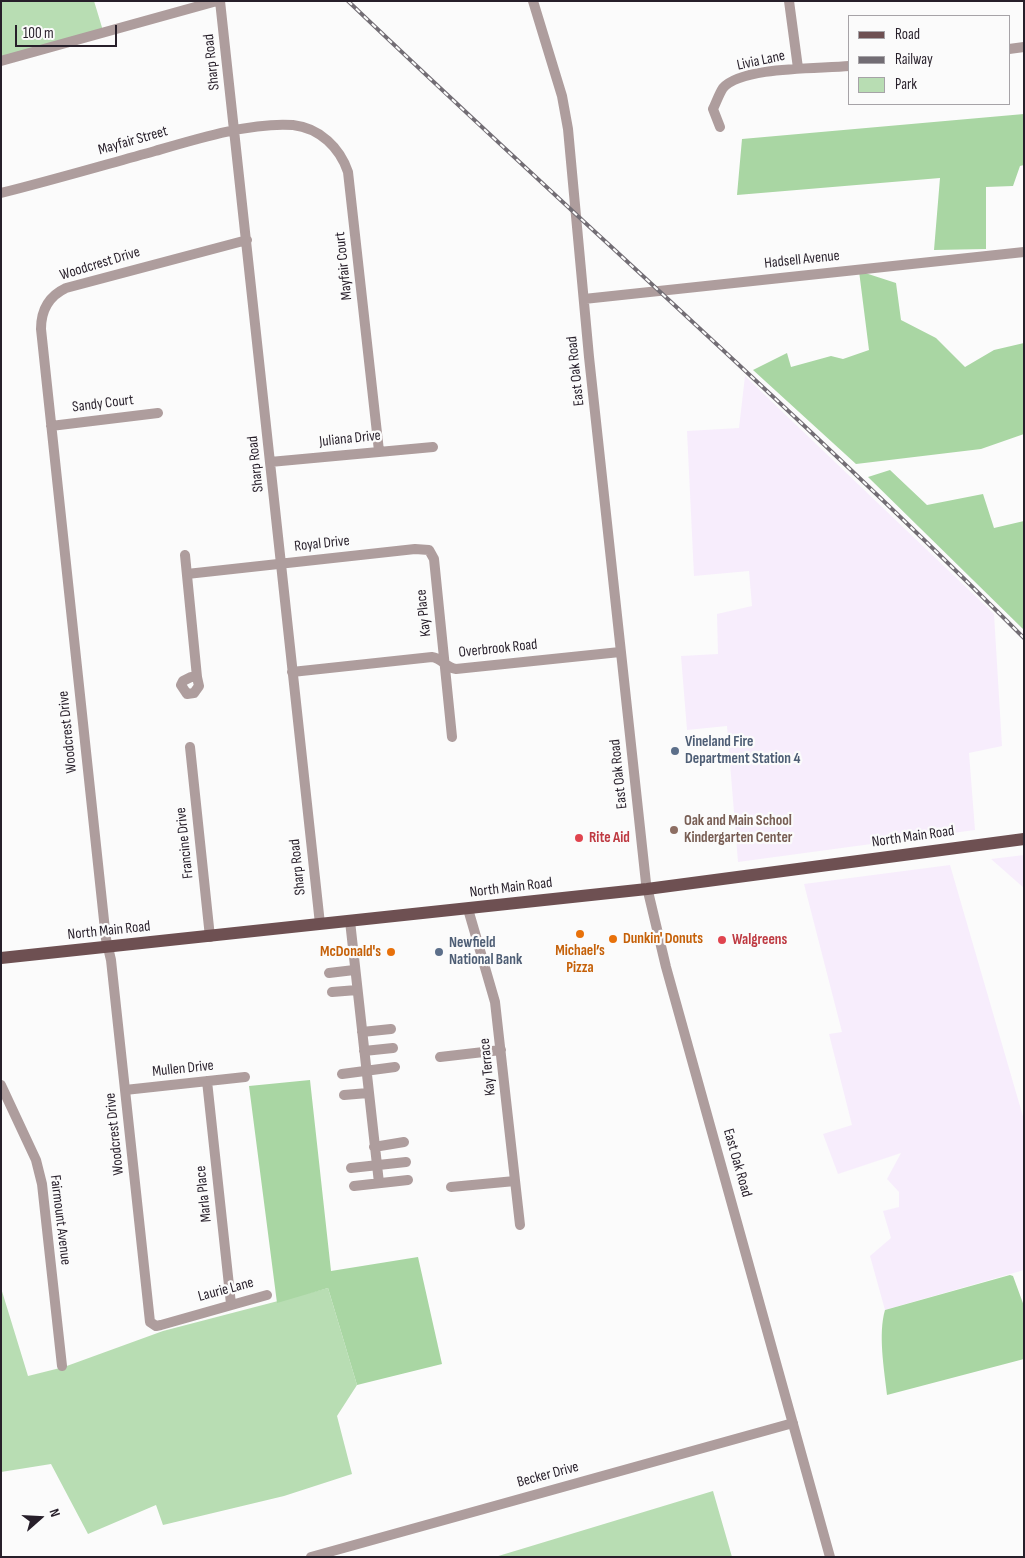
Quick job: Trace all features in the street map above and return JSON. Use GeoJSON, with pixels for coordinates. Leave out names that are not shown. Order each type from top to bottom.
{"type":"FeatureCollection","features":[{"type":"Feature","properties":{"kind":"main road","name":"North Main Road"},"geometry":{"type":"LineString","coordinates":[[1,958],[647,889],[1024,839]]}},
{"type":"Feature","properties":{"kind":"street"},"geometry":{"type":"LineString","coordinates":[[1,61],[219,1]]}},
{"type":"Feature","properties":{"kind":"street","name":"Sharp Road"},"geometry":{"type":"LineString","coordinates":[[219,1],[235,131],[320,924]]}},
{"type":"Feature","properties":{"kind":"street","name":"East Oak Road"},"geometry":{"type":"LineString","coordinates":[[533,1],[562,96],[568,129],[620,652],[647,889],[666,967],[830,1557]]}},
{"type":"Feature","properties":{"kind":"street"},"geometry":{"type":"LineString","coordinates":[[789,1],[798,68]]}},
{"type":"Feature","properties":{"kind":"street"},"geometry":{"type":"LineString","coordinates":[[1010,49],[1024,47]]}},
{"type":"Feature","properties":{"kind":"street","name":"Livia Lane"},"geometry":{"type":"LineString","coordinates":[[720,127],[713,109],[724,88],[740,77],[798,68],[848,66]]}},
{"type":"Feature","properties":{"kind":"street","name":"Mayfair Court"},"geometry":{"type":"LineString","coordinates":[[275,126],[294,125],[314,131],[333,145],[340,154],[348,172],[379,451]]}},
{"type":"Feature","properties":{"kind":"street","name":"Mayfair Street"},"geometry":{"type":"LineString","coordinates":[[1,193],[198,139],[235,131],[275,126]]}},
{"type":"Feature","properties":{"kind":"street","name":"Woodcrest Drive"},"geometry":{"type":"LineString","coordinates":[[194,1315],[156,1326],[150,1322],[41,329],[44,310],[54,294],[66,288],[246,240]]}},
{"type":"Feature","properties":{"kind":"street","name":"Hadsell Avenue"},"geometry":{"type":"LineString","coordinates":[[584,299],[1024,252]]}},
{"type":"Feature","properties":{"kind":"street","name":"Sandy Court"},"geometry":{"type":"LineString","coordinates":[[51,426],[158,413]]}},
{"type":"Feature","properties":{"kind":"street","name":"Juliana Drive"},"geometry":{"type":"LineString","coordinates":[[270,462],[433,447]]}},
{"type":"Feature","properties":{"kind":"street","name":"Kay Place"},"geometry":{"type":"LineString","coordinates":[[367,554],[424,548],[432,553],[452,737]]}},
{"type":"Feature","properties":{"kind":"street","name":"Royal Drive"},"geometry":{"type":"LineString","coordinates":[[187,574],[367,554]]}},
{"type":"Feature","properties":{"kind":"street"},"geometry":{"type":"LineString","coordinates":[[185,555],[198,677]]}},
{"type":"Feature","properties":{"kind":"street","name":"Overbrook Road"},"geometry":{"type":"LineString","coordinates":[[292,672],[432,657],[438,657],[450,668],[456,669],[620,652]]}},
{"type":"Feature","properties":{"kind":"street","name":"Francine Drive"},"geometry":{"type":"LineString","coordinates":[[190,747],[210,937]]}},
{"type":"Feature","properties":{"kind":"street","name":"Kay Terrace"},"geometry":{"type":"LineString","coordinates":[[468,909],[495,1002],[520,1225]]}},
{"type":"Feature","properties":{"kind":"street"},"geometry":{"type":"LineString","coordinates":[[350,921],[378,1183]]}},
{"type":"Feature","properties":{"kind":"street"},"geometry":{"type":"LineString","coordinates":[[329,973],[354,970]]}},
{"type":"Feature","properties":{"kind":"street"},"geometry":{"type":"LineString","coordinates":[[332,992],[357,990]]}},
{"type":"Feature","properties":{"kind":"street"},"geometry":{"type":"LineString","coordinates":[[362,1032],[391,1029]]}},
{"type":"Feature","properties":{"kind":"street"},"geometry":{"type":"LineString","coordinates":[[364,1051],[393,1048]]}},
{"type":"Feature","properties":{"kind":"street"},"geometry":{"type":"LineString","coordinates":[[440,1056],[501,1050]]}},
{"type":"Feature","properties":{"kind":"street"},"geometry":{"type":"LineString","coordinates":[[342,1074],[395,1067]]}},
{"type":"Feature","properties":{"kind":"street","name":"Mullen Drive"},"geometry":{"type":"LineString","coordinates":[[125,1090],[244,1077]]}},
{"type":"Feature","properties":{"kind":"street","name":"Marla Place"},"geometry":{"type":"LineString","coordinates":[[207,1081],[232,1304]]}},
{"type":"Feature","properties":{"kind":"street","name":"Fairmount Avenue"},"geometry":{"type":"LineString","coordinates":[[1,1085],[36,1160],[42,1184],[62,1366]]}},
{"type":"Feature","properties":{"kind":"street"},"geometry":{"type":"LineString","coordinates":[[344,1095],[368,1093]]}},
{"type":"Feature","properties":{"kind":"street"},"geometry":{"type":"LineString","coordinates":[[374,1147],[404,1142]]}},
{"type":"Feature","properties":{"kind":"street"},"geometry":{"type":"LineString","coordinates":[[351,1168],[406,1162]]}},
{"type":"Feature","properties":{"kind":"street"},"geometry":{"type":"LineString","coordinates":[[354,1186],[408,1180]]}},
{"type":"Feature","properties":{"kind":"street"},"geometry":{"type":"LineString","coordinates":[[451,1187],[515,1181]]}},
{"type":"Feature","properties":{"kind":"street","name":"Laurie Lane"},"geometry":{"type":"LineString","coordinates":[[194,1315],[267,1295]]}},
{"type":"Feature","properties":{"kind":"street","name":"Becker Drive"},"geometry":{"type":"LineString","coordinates":[[312,1557],[793,1423]]}},
{"type":"Feature","properties":{"kind":"shaded area"},"geometry":{"type":"Polygon","coordinates":[[[745,376],[994,614],[1002,746],[969,753],[975,830],[738,862],[727,726],[687,730],[681,656],[718,654],[717,614],[752,606],[749,571],[694,576],[687,431],[739,428],[745,376]]]}},
{"type":"Feature","properties":{"kind":"shaded area"},"geometry":{"type":"Polygon","coordinates":[[[1024,855],[1024,888],[991,859],[1024,855]]]}},
{"type":"Feature","properties":{"kind":"shaded area"},"geometry":{"type":"Polygon","coordinates":[[[950,865],[1024,1120],[1024,1270],[885,1310],[870,1256],[891,1238],[883,1211],[899,1207],[899,1192],[887,1179],[901,1153],[838,1174],[823,1134],[852,1125],[829,1034],[842,1032],[804,884],[950,865]]]}},
{"type":"Feature","properties":{"kind":"green space"},"geometry":{"type":"Polygon","coordinates":[[[1,1],[94,1],[104,34],[1,62],[1,1]]]}},
{"type":"Feature","properties":{"kind":"green space"},"geometry":{"type":"Polygon","coordinates":[[[1024,114],[1024,165],[1020,166],[1013,186],[986,187],[986,249],[934,250],[940,178],[737,195],[742,139],[1024,114]]]}},
{"type":"Feature","properties":{"kind":"green space"},"geometry":{"type":"Polygon","coordinates":[[[859,271],[896,283],[901,320],[936,338],[965,367],[994,350],[1024,343],[1024,434],[981,449],[856,464],[753,370],[787,353],[791,367],[831,356],[843,359],[869,350],[859,271]]]}},
{"type":"Feature","properties":{"kind":"green space"},"geometry":{"type":"Polygon","coordinates":[[[890,470],[927,505],[983,494],[994,528],[1024,521],[1024,630],[868,477],[890,470]]]}},
{"type":"Feature","properties":{"kind":"green space"},"geometry":{"type":"Polygon","coordinates":[[[310,1080],[331,1271],[418,1257],[442,1364],[357,1385],[328,1288],[277,1303],[249,1086],[310,1080]]]}},
{"type":"Feature","properties":{"kind":"green space"},"geometry":{"type":"Polygon","coordinates":[[[1010,1275],[1013,1276],[1024,1306],[1024,1359],[887,1395],[882,1340],[885,1310],[1010,1275]]]}},
{"type":"Feature","properties":{"kind":"green space"},"geometry":{"type":"Polygon","coordinates":[[[1,1288],[28,1376],[64,1367],[163,1331],[328,1288],[357,1385],[337,1416],[352,1474],[284,1496],[163,1525],[156,1505],[88,1534],[51,1464],[1,1472],[1,1288]]]}},
{"type":"Feature","properties":{"kind":"green space"},"geometry":{"type":"Polygon","coordinates":[[[713,1491],[732,1557],[495,1557],[713,1491]]]}},
{"type":"Feature","properties":{"kind":"railway"},"geometry":{"type":"LineString","coordinates":[[348,1],[857,476],[1024,638]]}},
{"type":"Feature","properties":{"kind":"place","name":"Vineland Fire Department Station 4"},"geometry":{"type":"Point","coordinates":[675,751]}},
{"type":"Feature","properties":{"kind":"place","name":"Oak and Main School Kindergarten Center"},"geometry":{"type":"Point","coordinates":[674,830]}},
{"type":"Feature","properties":{"kind":"place","name":"Rite Aid"},"geometry":{"type":"Point","coordinates":[579,838]}},
{"type":"Feature","properties":{"kind":"place","name":"Michael’s Pizza"},"geometry":{"type":"Point","coordinates":[580,934]}},
{"type":"Feature","properties":{"kind":"place","name":"Dunkin' Donuts"},"geometry":{"type":"Point","coordinates":[613,939]}},
{"type":"Feature","properties":{"kind":"place","name":"Walgreens"},"geometry":{"type":"Point","coordinates":[722,940]}},
{"type":"Feature","properties":{"kind":"place","name":"McDonald's"},"geometry":{"type":"Point","coordinates":[391,952]}},
{"type":"Feature","properties":{"kind":"place","name":"Newfield National Bank"},"geometry":{"type":"Point","coordinates":[439,952]}}]}
